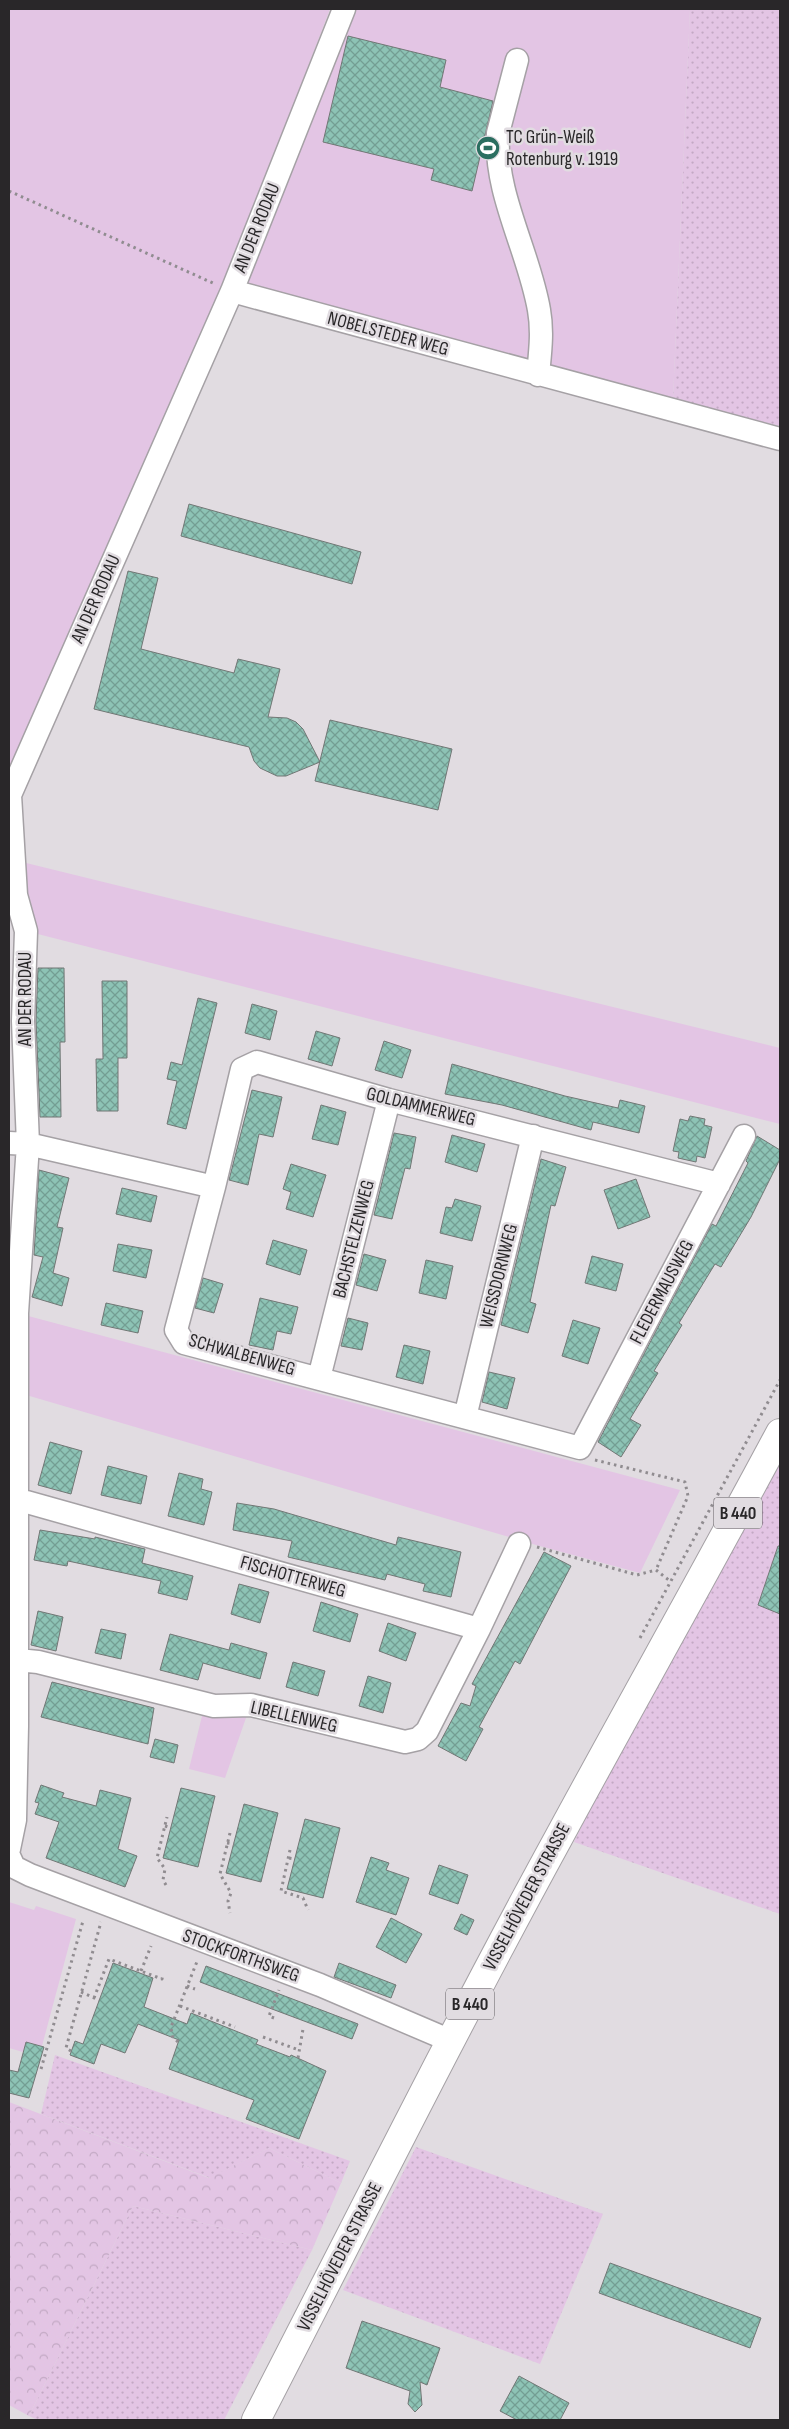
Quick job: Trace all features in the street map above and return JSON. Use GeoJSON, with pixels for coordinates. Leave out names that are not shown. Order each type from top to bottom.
{"type":"FeatureCollection","features":[{"type":"Feature","properties":{"kind":"main road","name":"VISSELHÖVEDER STRASSE"},"geometry":{"type":"LineString","coordinates":[[256,2420],[451,2041],[559,1837],[696,1592],[780,1433]]}},
{"type":"Feature","properties":{"kind":"street","name":"AN DER RODAU"},"geometry":{"type":"LineString","coordinates":[[9,1849],[14,1820],[13,1726],[18,1660],[16,1499],[17,1313],[19,1143],[26,931],[16,895],[10,795],[232,292],[344,9]]}},
{"type":"Feature","properties":{"kind":"street"},"geometry":{"type":"LineString","coordinates":[[517,60],[498,133],[499,170],[539,309],[542,334],[538,375]]}},
{"type":"Feature","properties":{"kind":"street","name":"NOBELSTEDER WEG"},"geometry":{"type":"LineString","coordinates":[[232,292],[780,439]]}},
{"type":"Feature","properties":{"kind":"street","name":"GOLDAMMERWEG"},"geometry":{"type":"LineString","coordinates":[[214,1187],[242,1069],[257,1062],[389,1100],[718,1184]]}},
{"type":"Feature","properties":{"kind":"street","name":"BACHSTELZENWEG"},"geometry":{"type":"LineString","coordinates":[[319,1378],[389,1100]]}},
{"type":"Feature","properties":{"kind":"street","name":"WEISSDORNWEG"},"geometry":{"type":"LineString","coordinates":[[465,1417],[533,1136]]}},
{"type":"Feature","properties":{"kind":"street","name":"FLEDERMAUSWEG"},"geometry":{"type":"LineString","coordinates":[[580,1448],[744,1136]]}},
{"type":"Feature","properties":{"kind":"street"},"geometry":{"type":"LineString","coordinates":[[19,1143],[214,1187]]}},
{"type":"Feature","properties":{"kind":"street","name":"SCHWALBENWEG"},"geometry":{"type":"LineString","coordinates":[[214,1187],[176,1330],[184,1343],[580,1448]]}},
{"type":"Feature","properties":{"kind":"street","name":"FISCHOTTERWEG"},"geometry":{"type":"LineString","coordinates":[[16,1499],[479,1629]]}},
{"type":"Feature","properties":{"kind":"street"},"geometry":{"type":"LineString","coordinates":[[479,1629],[519,1544]]}},
{"type":"Feature","properties":{"kind":"street","name":"LIBELLENWEG"},"geometry":{"type":"LineString","coordinates":[[18,1660],[38,1662],[214,1706],[251,1706],[405,1742],[418,1739],[427,1731],[479,1629]]}},
{"type":"Feature","properties":{"kind":"street","name":"STOCKFORTHSWEG"},"geometry":{"type":"LineString","coordinates":[[9,1856],[14,1867],[30,1875],[320,1985],[451,2041]]}},
{"type":"Feature","properties":{"kind":"path"},"geometry":{"type":"LineString","coordinates":[[9,191],[232,292]]}},
{"type":"Feature","properties":{"kind":"path"},"geometry":{"type":"LineString","coordinates":[[580,1448],[588,1458],[685,1482],[688,1496],[656,1570]]}},
{"type":"Feature","properties":{"kind":"path"},"geometry":{"type":"LineString","coordinates":[[519,1544],[530,1545],[637,1575],[656,1570]]}},
{"type":"Feature","properties":{"kind":"path"},"geometry":{"type":"LineString","coordinates":[[656,1570],[670,1581]]}},
{"type":"Feature","properties":{"kind":"path"},"geometry":{"type":"LineString","coordinates":[[166,1817],[156,1858],[164,1869],[163,1880],[166,1885]]}},
{"type":"Feature","properties":{"kind":"path"},"geometry":{"type":"LineString","coordinates":[[164,1826],[171,1828]]}},
{"type":"Feature","properties":{"kind":"path"},"geometry":{"type":"LineString","coordinates":[[230,1833],[220,1874],[231,1893],[228,1901],[230,1913]]}},
{"type":"Feature","properties":{"kind":"path"},"geometry":{"type":"LineString","coordinates":[[228,1843],[234,1844]]}},
{"type":"Feature","properties":{"kind":"path"},"geometry":{"type":"LineString","coordinates":[[290,1850],[281,1891],[302,1898],[308,1910]]}},
{"type":"Feature","properties":{"kind":"path"},"geometry":{"type":"LineString","coordinates":[[289,1858],[295,1859]]}},
{"type":"Feature","properties":{"kind":"path"},"geometry":{"type":"LineString","coordinates":[[71,2050],[66,2048],[103,1916]]}},
{"type":"Feature","properties":{"kind":"path"},"geometry":{"type":"LineString","coordinates":[[41,2069],[83,1921]]}},
{"type":"Feature","properties":{"kind":"path"},"geometry":{"type":"LineString","coordinates":[[141,1971],[151,1946]]}},
{"type":"Feature","properties":{"kind":"path"},"geometry":{"type":"LineString","coordinates":[[178,2042],[172,2036],[171,2029],[199,1956]]}},
{"type":"Feature","properties":{"kind":"path"},"geometry":{"type":"LineString","coordinates":[[94,1998],[109,1958],[162,1978],[163,1974]]}},
{"type":"Feature","properties":{"kind":"path"},"geometry":{"type":"LineString","coordinates":[[120,1962],[122,1958]]}},
{"type":"Feature","properties":{"kind":"path"},"geometry":{"type":"LineString","coordinates":[[187,1986],[195,1989]]}},
{"type":"Feature","properties":{"kind":"path"},"geometry":{"type":"LineString","coordinates":[[274,2018],[270,2016],[280,1987]]}},
{"type":"Feature","properties":{"kind":"path"},"geometry":{"type":"LineString","coordinates":[[81,1992],[99,2000]]}},
{"type":"Feature","properties":{"kind":"path"},"geometry":{"type":"LineString","coordinates":[[180,2006],[235,2027]]}},
{"type":"Feature","properties":{"kind":"path"},"geometry":{"type":"LineString","coordinates":[[298,2058],[303,2029]]}},
{"type":"Feature","properties":{"kind":"path"},"geometry":{"type":"LineString","coordinates":[[263,2037],[299,2050]]}},
{"type":"Feature","properties":{"kind":"green space"},"geometry":{"type":"Polygon","coordinates":[[[9,9],[330,9],[183,394],[9,792],[9,9]]]}},
{"type":"Feature","properties":{"kind":"green space","name":"TC Grün-Weiß Rotenburg v. 1919"},"geometry":{"type":"Polygon","coordinates":[[[346,9],[690,9],[673,399],[240,287],[346,9]]]}},
{"type":"Feature","properties":{"kind":"green space"},"geometry":{"type":"Polygon","coordinates":[[[690,9],[780,9],[780,426],[673,399],[690,9]]]}},
{"type":"Feature","properties":{"kind":"green space"},"geometry":{"type":"Polygon","coordinates":[[[14,860],[780,1048],[780,1124],[26,931],[14,860]]]}},
{"type":"Feature","properties":{"kind":"green space"},"geometry":{"type":"Polygon","coordinates":[[[17,1313],[680,1490],[640,1573],[536,1545],[16,1392],[17,1313]]]}},
{"type":"Feature","properties":{"kind":"green space"},"geometry":{"type":"Polygon","coordinates":[[[780,1433],[780,1914],[574,1842],[696,1593],[780,1433]]]}},
{"type":"Feature","properties":{"kind":"green space"},"geometry":{"type":"Polygon","coordinates":[[[247,1715],[225,1778],[189,1769],[202,1716],[247,1715]]]}},
{"type":"Feature","properties":{"kind":"green space"},"geometry":{"type":"Polygon","coordinates":[[[9,1902],[34,1910],[36,1906],[76,1919],[42,2046],[26,2042],[23,2052],[9,2048],[9,1902]]]}},
{"type":"Feature","properties":{"kind":"green space"},"geometry":{"type":"Polygon","coordinates":[[[55,2055],[350,2161],[341,2183],[269,2148],[210,2178],[41,2114],[55,2055]]]}},
{"type":"Feature","properties":{"kind":"green space"},"geometry":{"type":"Polygon","coordinates":[[[9,2102],[209,2178],[269,2148],[341,2183],[312,2250],[133,2206],[29,2416],[9,2405],[9,2102]]]}},
{"type":"Feature","properties":{"kind":"green space"},"geometry":{"type":"Polygon","coordinates":[[[416,2147],[603,2214],[540,2364],[343,2290],[416,2147]]]}},
{"type":"Feature","properties":{"kind":"green space"},"geometry":{"type":"Polygon","coordinates":[[[133,2206],[312,2250],[224,2420],[38,2420],[29,2416],[133,2206]]]}},
{"type":"Feature","properties":{"kind":"building"},"geometry":{"type":"Polygon","coordinates":[[[348,36],[446,60],[440,87],[493,101],[472,191],[431,180],[434,169],[323,142],[348,36]]]}},
{"type":"Feature","properties":{"kind":"building"},"geometry":{"type":"Polygon","coordinates":[[[189,504],[361,552],[352,584],[181,536],[189,504]]]}},
{"type":"Feature","properties":{"kind":"building"},"geometry":{"type":"Polygon","coordinates":[[[128,571],[158,578],[141,649],[234,673],[238,659],[280,669],[268,717],[287,718],[296,722],[303,729],[320,762],[286,776],[277,776],[260,768],[254,761],[249,747],[94,709],[128,571]]]}},
{"type":"Feature","properties":{"kind":"building"},"geometry":{"type":"Polygon","coordinates":[[[330,720],[452,749],[438,810],[315,781],[330,720]]]}},
{"type":"Feature","properties":{"kind":"building"},"geometry":{"type":"Polygon","coordinates":[[[38,968],[64,968],[65,1042],[60,1042],[61,1117],[40,1117],[36,1021],[38,968]]]}},
{"type":"Feature","properties":{"kind":"building"},"geometry":{"type":"Polygon","coordinates":[[[102,981],[127,981],[127,1058],[118,1058],[118,1111],[97,1111],[96,1059],[103,1059],[102,981]]]}},
{"type":"Feature","properties":{"kind":"building"},"geometry":{"type":"Polygon","coordinates":[[[198,998],[217,1003],[186,1129],[167,1124],[177,1081],[167,1079],[171,1062],[182,1065],[198,998]]]}},
{"type":"Feature","properties":{"kind":"building"},"geometry":{"type":"Polygon","coordinates":[[[252,1004],[277,1011],[270,1040],[245,1033],[252,1004]]]}},
{"type":"Feature","properties":{"kind":"building"},"geometry":{"type":"Polygon","coordinates":[[[316,1031],[340,1038],[332,1066],[308,1059],[316,1031]]]}},
{"type":"Feature","properties":{"kind":"building"},"geometry":{"type":"Polygon","coordinates":[[[384,1041],[411,1050],[402,1078],[375,1070],[384,1041]]]}},
{"type":"Feature","properties":{"kind":"building"},"geometry":{"type":"Polygon","coordinates":[[[452,1064],[565,1096],[618,1108],[620,1100],[645,1106],[639,1133],[593,1122],[591,1130],[502,1105],[445,1094],[452,1064]]]}},
{"type":"Feature","properties":{"kind":"building"},"geometry":{"type":"Polygon","coordinates":[[[252,1090],[282,1097],[273,1137],[259,1134],[248,1185],[229,1180],[252,1090]]]}},
{"type":"Feature","properties":{"kind":"building"},"geometry":{"type":"Polygon","coordinates":[[[321,1105],[346,1112],[338,1145],[312,1139],[321,1105]]]}},
{"type":"Feature","properties":{"kind":"building"},"geometry":{"type":"Polygon","coordinates":[[[690,1116],[705,1119],[704,1125],[712,1127],[705,1158],[697,1156],[696,1162],[678,1158],[679,1152],[673,1151],[680,1119],[688,1121],[690,1116]]]}},
{"type":"Feature","properties":{"kind":"building"},"geometry":{"type":"Polygon","coordinates":[[[394,1133],[416,1137],[410,1169],[405,1168],[392,1219],[374,1215],[394,1133]]]}},
{"type":"Feature","properties":{"kind":"building"},"geometry":{"type":"Polygon","coordinates":[[[452,1135],[485,1144],[477,1172],[445,1162],[452,1135]]]}},
{"type":"Feature","properties":{"kind":"building"},"geometry":{"type":"Polygon","coordinates":[[[757,1136],[780,1150],[780,1159],[751,1217],[721,1267],[715,1264],[679,1323],[682,1325],[654,1371],[658,1373],[630,1419],[641,1425],[621,1457],[598,1442],[712,1224],[716,1226],[748,1163],[746,1161],[757,1136]]]}},
{"type":"Feature","properties":{"kind":"building"},"geometry":{"type":"Polygon","coordinates":[[[541,1159],[566,1167],[555,1206],[551,1205],[530,1302],[536,1304],[528,1333],[501,1325],[541,1159]]]}},
{"type":"Feature","properties":{"kind":"building"},"geometry":{"type":"Polygon","coordinates":[[[291,1164],[326,1175],[313,1217],[286,1209],[291,1192],[283,1189],[291,1164]]]}},
{"type":"Feature","properties":{"kind":"building"},"geometry":{"type":"Polygon","coordinates":[[[39,1170],[69,1178],[57,1227],[63,1228],[53,1273],[69,1278],[62,1306],[32,1297],[43,1257],[34,1255],[39,1170]]]}},
{"type":"Feature","properties":{"kind":"building"},"geometry":{"type":"Polygon","coordinates":[[[636,1179],[650,1217],[618,1229],[604,1190],[636,1179]]]}},
{"type":"Feature","properties":{"kind":"building"},"geometry":{"type":"Polygon","coordinates":[[[122,1188],[157,1196],[151,1222],[116,1214],[122,1188]]]}},
{"type":"Feature","properties":{"kind":"building"},"geometry":{"type":"Polygon","coordinates":[[[455,1199],[481,1206],[472,1241],[440,1233],[446,1207],[452,1208],[455,1199]]]}},
{"type":"Feature","properties":{"kind":"building"},"geometry":{"type":"Polygon","coordinates":[[[273,1240],[307,1250],[300,1275],[266,1264],[273,1240]]]}},
{"type":"Feature","properties":{"kind":"building"},"geometry":{"type":"Polygon","coordinates":[[[118,1244],[152,1250],[146,1278],[113,1271],[118,1244]]]}},
{"type":"Feature","properties":{"kind":"building"},"geometry":{"type":"Polygon","coordinates":[[[364,1254],[386,1260],[377,1291],[356,1285],[364,1254]]]}},
{"type":"Feature","properties":{"kind":"building"},"geometry":{"type":"Polygon","coordinates":[[[592,1256],[623,1264],[616,1291],[585,1283],[592,1256]]]}},
{"type":"Feature","properties":{"kind":"building"},"geometry":{"type":"Polygon","coordinates":[[[426,1260],[453,1266],[446,1299],[419,1293],[426,1260]]]}},
{"type":"Feature","properties":{"kind":"building"},"geometry":{"type":"Polygon","coordinates":[[[203,1278],[223,1284],[214,1313],[195,1308],[203,1278]]]}},
{"type":"Feature","properties":{"kind":"building"},"geometry":{"type":"Polygon","coordinates":[[[260,1298],[298,1307],[291,1334],[277,1331],[273,1350],[249,1345],[260,1298]]]}},
{"type":"Feature","properties":{"kind":"building"},"geometry":{"type":"Polygon","coordinates":[[[106,1303],[143,1311],[138,1333],[101,1325],[106,1303]]]}},
{"type":"Feature","properties":{"kind":"building"},"geometry":{"type":"Polygon","coordinates":[[[348,1318],[368,1323],[362,1350],[341,1346],[348,1318]]]}},
{"type":"Feature","properties":{"kind":"building"},"geometry":{"type":"Polygon","coordinates":[[[573,1320],[600,1328],[588,1364],[562,1356],[573,1320]]]}},
{"type":"Feature","properties":{"kind":"building"},"geometry":{"type":"Polygon","coordinates":[[[404,1345],[430,1351],[423,1384],[396,1377],[404,1345]]]}},
{"type":"Feature","properties":{"kind":"building"},"geometry":{"type":"Polygon","coordinates":[[[489,1372],[515,1378],[507,1409],[482,1402],[489,1372]]]}},
{"type":"Feature","properties":{"kind":"building"},"geometry":{"type":"Polygon","coordinates":[[[50,1442],[82,1451],[71,1494],[38,1485],[50,1442]]]}},
{"type":"Feature","properties":{"kind":"building"},"geometry":{"type":"Polygon","coordinates":[[[108,1466],[147,1476],[141,1504],[101,1495],[108,1466]]]}},
{"type":"Feature","properties":{"kind":"building"},"geometry":{"type":"Polygon","coordinates":[[[179,1473],[203,1479],[201,1489],[212,1492],[204,1525],[168,1516],[179,1473]]]}},
{"type":"Feature","properties":{"kind":"building"},"geometry":{"type":"Polygon","coordinates":[[[237,1503],[274,1509],[396,1545],[398,1537],[461,1552],[451,1597],[423,1591],[425,1584],[387,1574],[385,1580],[288,1557],[292,1541],[233,1530],[237,1503]]]}},
{"type":"Feature","properties":{"kind":"building"},"geometry":{"type":"Polygon","coordinates":[[[40,1530],[95,1539],[95,1537],[145,1549],[142,1563],[193,1576],[187,1600],[158,1593],[161,1581],[68,1561],[67,1566],[34,1560],[40,1530]]]}},
{"type":"Feature","properties":{"kind":"building"},"geometry":{"type":"Polygon","coordinates":[[[778,1546],[780,1546],[780,1614],[758,1605],[778,1546]]]}},
{"type":"Feature","properties":{"kind":"building"},"geometry":{"type":"Polygon","coordinates":[[[544,1552],[571,1566],[520,1664],[515,1661],[479,1727],[483,1729],[466,1761],[438,1746],[461,1703],[470,1706],[476,1686],[472,1684],[544,1552]]]}},
{"type":"Feature","properties":{"kind":"building"},"geometry":{"type":"Polygon","coordinates":[[[239,1584],[269,1592],[260,1623],[231,1614],[239,1584]]]}},
{"type":"Feature","properties":{"kind":"building"},"geometry":{"type":"Polygon","coordinates":[[[321,1602],[358,1614],[350,1642],[313,1631],[321,1602]]]}},
{"type":"Feature","properties":{"kind":"building"},"geometry":{"type":"Polygon","coordinates":[[[38,1611],[63,1617],[56,1651],[31,1645],[38,1611]]]}},
{"type":"Feature","properties":{"kind":"building"},"geometry":{"type":"Polygon","coordinates":[[[388,1623],[416,1633],[406,1661],[379,1651],[388,1623]]]}},
{"type":"Feature","properties":{"kind":"building"},"geometry":{"type":"Polygon","coordinates":[[[101,1629],[126,1634],[121,1659],[95,1653],[101,1629]]]}},
{"type":"Feature","properties":{"kind":"building"},"geometry":{"type":"Polygon","coordinates":[[[170,1634],[229,1650],[231,1643],[267,1653],[260,1679],[203,1663],[198,1680],[160,1670],[170,1634]]]}},
{"type":"Feature","properties":{"kind":"building"},"geometry":{"type":"Polygon","coordinates":[[[293,1662],[325,1671],[318,1696],[286,1687],[293,1662]]]}},
{"type":"Feature","properties":{"kind":"building"},"geometry":{"type":"Polygon","coordinates":[[[368,1676],[391,1683],[383,1713],[359,1706],[368,1676]]]}},
{"type":"Feature","properties":{"kind":"building"},"geometry":{"type":"Polygon","coordinates":[[[52,1682],[154,1708],[148,1744],[41,1717],[52,1682]]]}},
{"type":"Feature","properties":{"kind":"building"},"geometry":{"type":"Polygon","coordinates":[[[155,1739],[178,1745],[174,1763],[150,1757],[155,1739]]]}},
{"type":"Feature","properties":{"kind":"building"},"geometry":{"type":"Polygon","coordinates":[[[41,1785],[64,1793],[62,1797],[96,1806],[100,1790],[131,1798],[118,1849],[137,1856],[125,1887],[46,1858],[59,1822],[35,1814],[39,1803],[35,1802],[41,1785]]]}},
{"type":"Feature","properties":{"kind":"building"},"geometry":{"type":"Polygon","coordinates":[[[181,1788],[215,1796],[198,1867],[163,1858],[181,1788]]]}},
{"type":"Feature","properties":{"kind":"building"},"geometry":{"type":"Polygon","coordinates":[[[244,1804],[278,1813],[261,1882],[226,1873],[244,1804]]]}},
{"type":"Feature","properties":{"kind":"building"},"geometry":{"type":"Polygon","coordinates":[[[305,1819],[340,1828],[323,1898],[287,1889],[305,1819]]]}},
{"type":"Feature","properties":{"kind":"building"},"geometry":{"type":"Polygon","coordinates":[[[371,1857],[389,1863],[386,1870],[409,1878],[396,1915],[356,1902],[371,1857]]]}},
{"type":"Feature","properties":{"kind":"building"},"geometry":{"type":"Polygon","coordinates":[[[439,1865],[468,1875],[458,1904],[429,1894],[439,1865]]]}},
{"type":"Feature","properties":{"kind":"building"},"geometry":{"type":"Polygon","coordinates":[[[461,1914],[474,1920],[467,1935],[454,1929],[461,1914]]]}},
{"type":"Feature","properties":{"kind":"building"},"geometry":{"type":"Polygon","coordinates":[[[391,1918],[422,1934],[406,1963],[376,1947],[391,1918]]]}},
{"type":"Feature","properties":{"kind":"building"},"geometry":{"type":"Polygon","coordinates":[[[113,1963],[153,1978],[144,2007],[187,2024],[191,2013],[258,2040],[256,2044],[290,2057],[291,2055],[326,2071],[299,2139],[246,2119],[254,2100],[169,2069],[179,2040],[138,2024],[125,2053],[101,2044],[94,2064],[70,2055],[75,2041],[83,2044],[113,1963]]]}},
{"type":"Feature","properties":{"kind":"building"},"geometry":{"type":"Polygon","coordinates":[[[339,1963],[396,1985],[391,1998],[334,1977],[339,1963]]]}},
{"type":"Feature","properties":{"kind":"building"},"geometry":{"type":"Polygon","coordinates":[[[206,1966],[358,2024],[352,2039],[200,1982],[206,1966]]]}},
{"type":"Feature","properties":{"kind":"building"},"geometry":{"type":"Polygon","coordinates":[[[26,2042],[44,2047],[29,2098],[9,2093],[9,2070],[18,2072],[26,2042]]]}},
{"type":"Feature","properties":{"kind":"building"},"geometry":{"type":"Polygon","coordinates":[[[610,2263],[761,2318],[750,2348],[599,2293],[610,2263]]]}},
{"type":"Feature","properties":{"kind":"building"},"geometry":{"type":"Polygon","coordinates":[[[362,2321],[440,2348],[427,2385],[420,2382],[422,2405],[415,2412],[408,2404],[410,2391],[346,2368],[362,2321]]]}},
{"type":"Feature","properties":{"kind":"building"},"geometry":{"type":"Polygon","coordinates":[[[519,2376],[569,2403],[560,2420],[517,2420],[500,2411],[519,2376]]]}},
{"type":"Feature","properties":{"kind":"place","name":"TC Grün-Weiß Rotenburg v. 1919"},"geometry":{"type":"Point","coordinates":[488,148]}}]}
